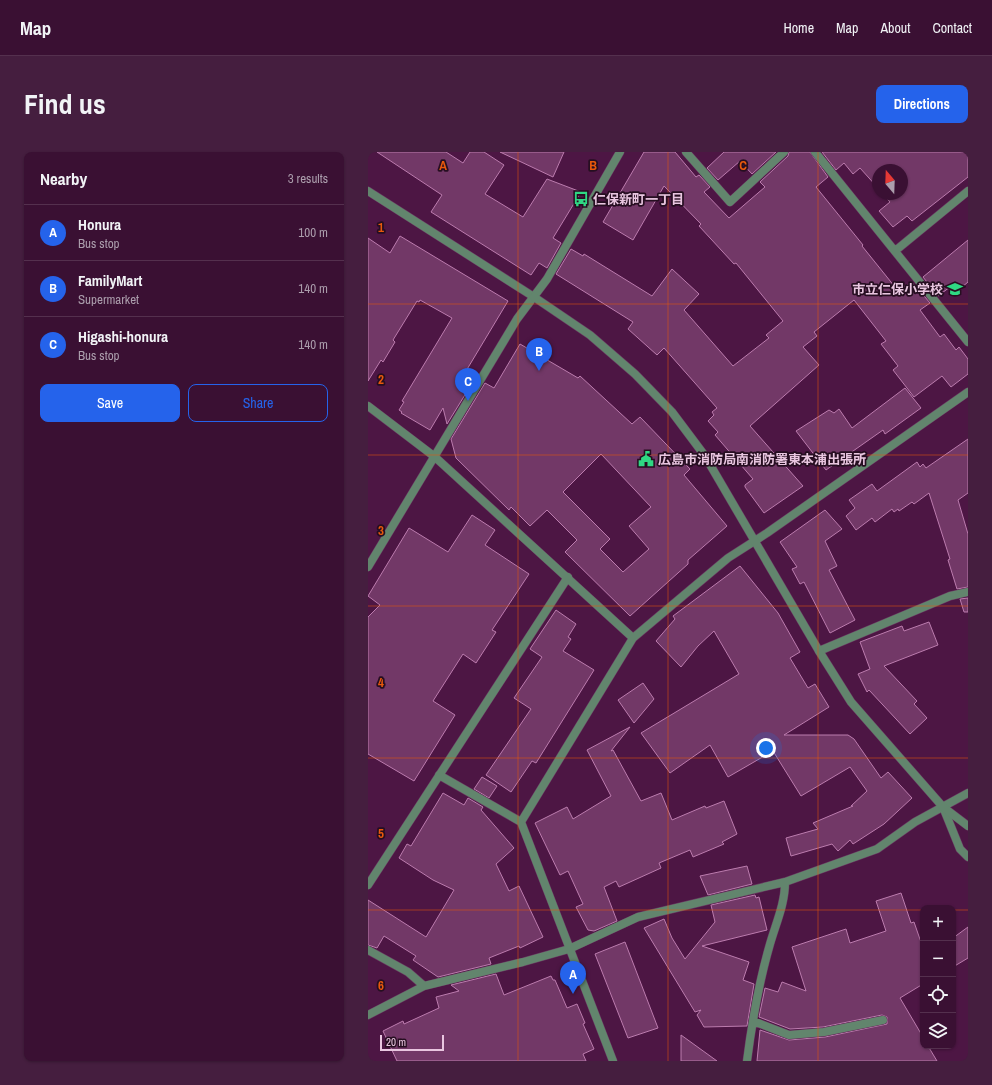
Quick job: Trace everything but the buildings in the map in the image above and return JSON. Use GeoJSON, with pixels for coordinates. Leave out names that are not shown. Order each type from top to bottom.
{"type":"FeatureCollection","features":[{"type":"Feature","properties":{"kind":"street"},"geometry":{"type":"LineString","coordinates":[[368,567],[517,319],[547,279],[620,152]]}},
{"type":"Feature","properties":{"kind":"street"},"geometry":{"type":"LineString","coordinates":[[686,152],[730,202],[784,152]]}},
{"type":"Feature","properties":{"kind":"street"},"geometry":{"type":"LineString","coordinates":[[815,152],[968,342]]}},
{"type":"Feature","properties":{"kind":"street"},"geometry":{"type":"LineString","coordinates":[[368,191],[534,297],[590,335],[635,374],[672,412],[705,456],[755,539],[819,651],[852,702],[943,807],[968,826]]}},
{"type":"Feature","properties":{"kind":"street"},"geometry":{"type":"LineString","coordinates":[[895,251],[968,191]]}},
{"type":"Feature","properties":{"kind":"street"},"geometry":{"type":"LineString","coordinates":[[521,822],[633,638],[728,558],[968,392]]}},
{"type":"Feature","properties":{"kind":"street"},"geometry":{"type":"LineString","coordinates":[[368,406],[435,457],[633,638]]}},
{"type":"Feature","properties":{"kind":"street"},"geometry":{"type":"LineString","coordinates":[[368,885],[568,577]]}},
{"type":"Feature","properties":{"kind":"street"},"geometry":{"type":"LineString","coordinates":[[819,651],[950,596],[968,592]]}},
{"type":"Feature","properties":{"kind":"street"},"geometry":{"type":"LineString","coordinates":[[439,775],[521,822],[612,1060]]}},
{"type":"Feature","properties":{"kind":"street"},"geometry":{"type":"LineString","coordinates":[[368,1015],[424,986],[523,962],[569,949],[638,917],[785,882],[877,849],[915,822],[968,793]]}},
{"type":"Feature","properties":{"kind":"street"},"geometry":{"type":"LineString","coordinates":[[943,807],[960,849],[968,858]]}},
{"type":"Feature","properties":{"kind":"street"},"geometry":{"type":"LineString","coordinates":[[748,1061],[752,1021],[770,944],[785,899],[785,882]]}},
{"type":"Feature","properties":{"kind":"street"},"geometry":{"type":"LineString","coordinates":[[368,950],[408,972],[424,986]]}},
{"type":"Feature","properties":{"kind":"street"},"geometry":{"type":"LineString","coordinates":[[752,1021],[788,1035],[824,1032],[883,1020]]}},
{"type":"Feature","properties":{"kind":"place","name":"仁保新町一丁目"},"geometry":{"type":"Point","coordinates":[581,199]}},
{"type":"Feature","properties":{"kind":"place","name":"市立仁保小学校"},"geometry":{"type":"Point","coordinates":[955,289]}},
{"type":"Feature","properties":{"kind":"place","name":"FamilyMart"},"geometry":{"type":"Point","coordinates":[539,371]}},
{"type":"Feature","properties":{"kind":"place","name":"Higashi-honura"},"geometry":{"type":"Point","coordinates":[468,401]}},
{"type":"Feature","properties":{"kind":"place","name":"広島市消防局南消防署東本浦出張所"},"geometry":{"type":"Point","coordinates":[646,459]}},
{"type":"Feature","properties":{"kind":"place","name":"Honura"},"geometry":{"type":"Point","coordinates":[573,994]}}]}
